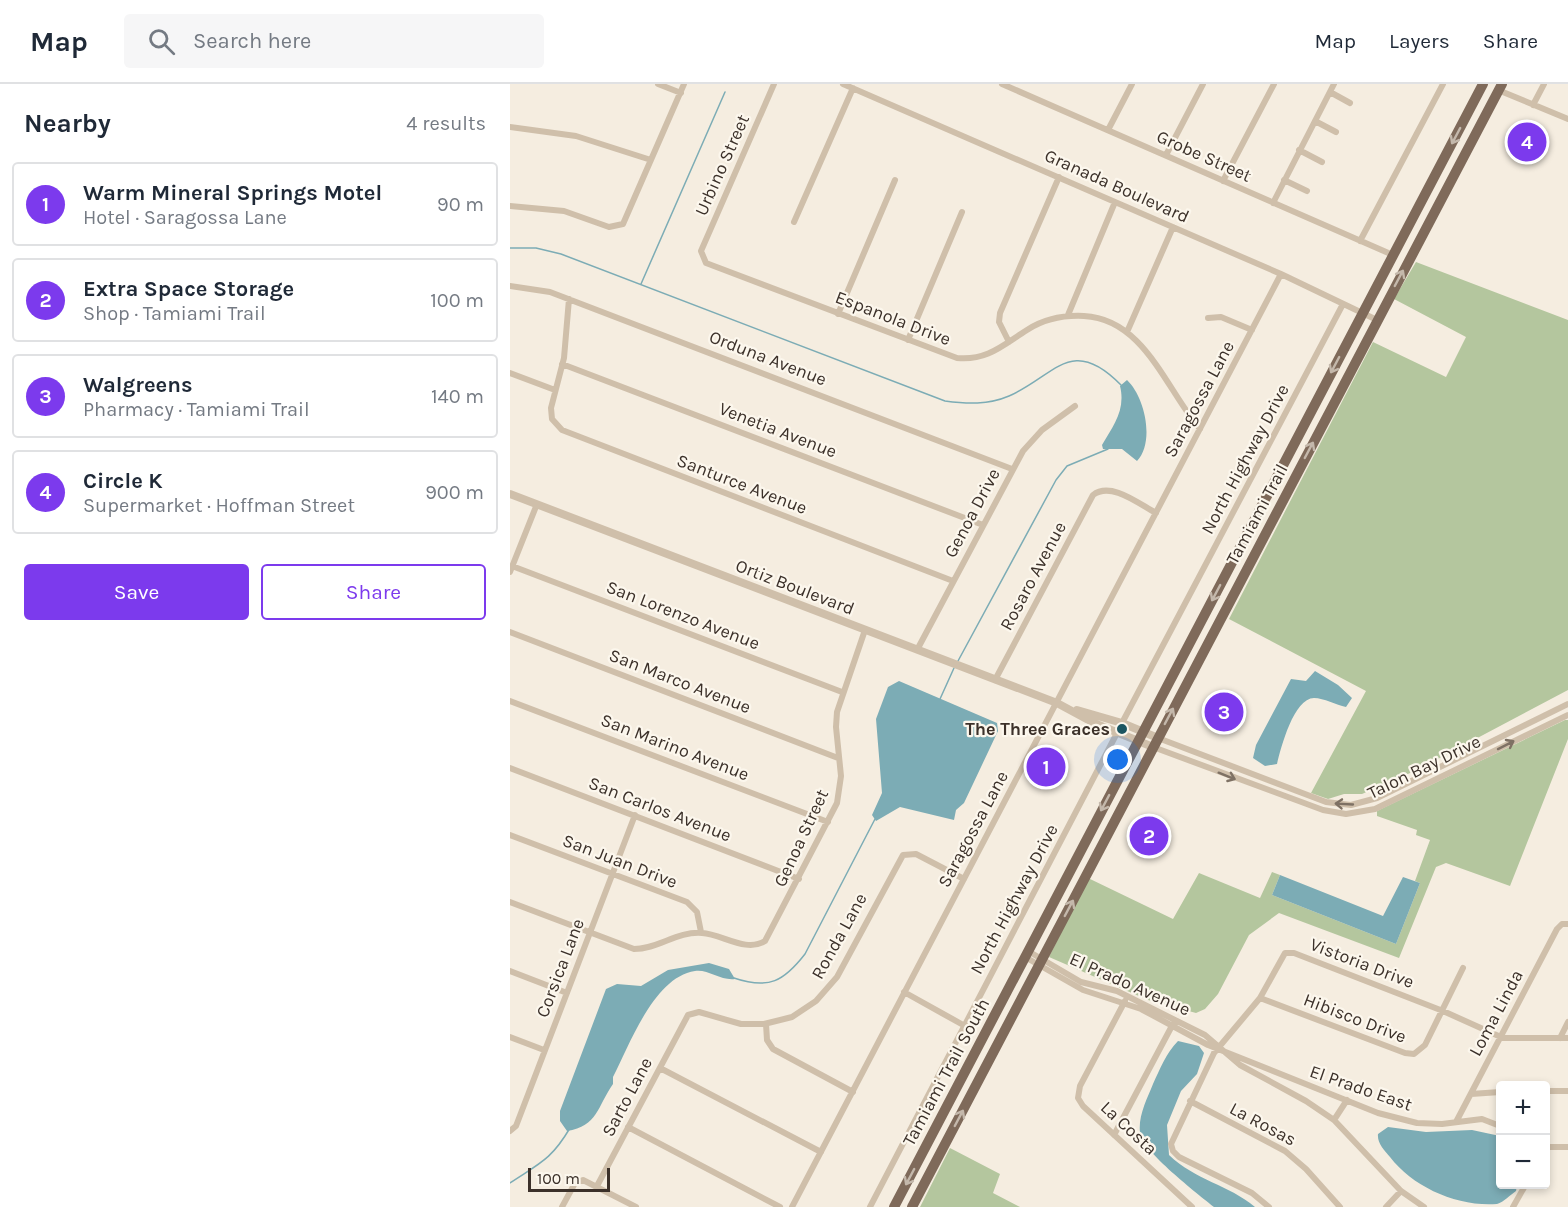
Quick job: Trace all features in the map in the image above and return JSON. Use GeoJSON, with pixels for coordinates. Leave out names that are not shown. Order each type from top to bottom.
{"type":"FeatureCollection","features":[{"type":"Feature","properties":{"kind":"main road","name":"Tamiami Trail"},"geometry":{"type":"LineString","coordinates":[[1026,954],[1483,84]]}},
{"type":"Feature","properties":{"kind":"main road","name":"Tamiami Trail"},"geometry":{"type":"LineString","coordinates":[[1041,963],[1500,87]]}},
{"type":"Feature","properties":{"kind":"main road","name":"Tamiami Trail South"},"geometry":{"type":"LineString","coordinates":[[894,1207],[1026,954]]}},
{"type":"Feature","properties":{"kind":"main road","name":"Tamiami Trail South"},"geometry":{"type":"LineString","coordinates":[[912,1207],[1041,963]]}},
{"type":"Feature","properties":{"kind":"street"},"geometry":{"type":"LineString","coordinates":[[658,84],[681,93]]}},
{"type":"Feature","properties":{"kind":"street"},"geometry":{"type":"LineString","coordinates":[[510,206],[564,211],[614,228],[625,220],[684,84]]}},
{"type":"Feature","properties":{"kind":"street","name":"Urbino Street"},"geometry":{"type":"LineString","coordinates":[[702,259],[701,251],[774,84]]}},
{"type":"Feature","properties":{"kind":"street","name":"Granada Boulevard"},"geometry":{"type":"LineString","coordinates":[[843,84],[1281,274],[1377,320]]}},
{"type":"Feature","properties":{"kind":"street","name":"Grobe Street"},"geometry":{"type":"LineString","coordinates":[[1002,84],[1393,255]]}},
{"type":"Feature","properties":{"kind":"street"},"geometry":{"type":"LineString","coordinates":[[1108,130],[1132,84]]}},
{"type":"Feature","properties":{"kind":"street"},"geometry":{"type":"LineString","coordinates":[[1166,154],[1203,84]]}},
{"type":"Feature","properties":{"kind":"street"},"geometry":{"type":"LineString","coordinates":[[1222,181],[1274,84]]}},
{"type":"Feature","properties":{"kind":"street"},"geometry":{"type":"LineString","coordinates":[[1273,203],[1334,84]]}},
{"type":"Feature","properties":{"kind":"street"},"geometry":{"type":"LineString","coordinates":[[1360,241],[1443,84]]}},
{"type":"Feature","properties":{"kind":"street"},"geometry":{"type":"LineString","coordinates":[[1533,105],[1544,84]]}},
{"type":"Feature","properties":{"kind":"street"},"geometry":{"type":"LineString","coordinates":[[1500,87],[1533,105],[1568,119]]}},
{"type":"Feature","properties":{"kind":"street"},"geometry":{"type":"LineString","coordinates":[[794,222],[853,88]]}},
{"type":"Feature","properties":{"kind":"street"},"geometry":{"type":"LineString","coordinates":[[1330,92],[1350,103]]}},
{"type":"Feature","properties":{"kind":"street"},"geometry":{"type":"LineString","coordinates":[[1315,121],[1336,132]]}},
{"type":"Feature","properties":{"kind":"street"},"geometry":{"type":"LineString","coordinates":[[510,127],[576,136],[651,160]]}},
{"type":"Feature","properties":{"kind":"street"},"geometry":{"type":"LineString","coordinates":[[1299,150],[1322,162]]}},
{"type":"Feature","properties":{"kind":"street"},"geometry":{"type":"LineString","coordinates":[[1009,342],[999,322],[1000,313],[1059,177]]}},
{"type":"Feature","properties":{"kind":"street"},"geometry":{"type":"LineString","coordinates":[[838,314],[895,180]]}},
{"type":"Feature","properties":{"kind":"street"},"geometry":{"type":"LineString","coordinates":[[1284,180],[1307,191]]}},
{"type":"Feature","properties":{"kind":"street"},"geometry":{"type":"LineString","coordinates":[[1068,315],[1115,202]]}},
{"type":"Feature","properties":{"kind":"street"},"geometry":{"type":"LineString","coordinates":[[908,340],[962,212]]}},
{"type":"Feature","properties":{"kind":"street"},"geometry":{"type":"LineString","coordinates":[[1127,332],[1173,227]]}},
{"type":"Feature","properties":{"kind":"street","name":"Espanola Drive"},"geometry":{"type":"LineString","coordinates":[[702,259],[706,263],[838,314],[950,356],[966,359],[991,354],[1044,322],[1068,315],[1100,318],[1127,332],[1145,349],[1184,409],[1200,429]]}},
{"type":"Feature","properties":{"kind":"street","name":"Saragossa Lane"},"geometry":{"type":"LineString","coordinates":[[792,1207],[1281,274]]}},
{"type":"Feature","properties":{"kind":"street","name":"Orduna Avenue"},"geometry":{"type":"LineString","coordinates":[[510,286],[534,288],[569,299],[1012,469]]}},
{"type":"Feature","properties":{"kind":"street","name":"Santurce Avenue"},"geometry":{"type":"LineString","coordinates":[[569,299],[562,364],[551,414],[555,424],[566,433],[953,581]]}},
{"type":"Feature","properties":{"kind":"street","name":"North Highway Drive"},"geometry":{"type":"LineString","coordinates":[[1122,723],[1343,304]]}},
{"type":"Feature","properties":{"kind":"street"},"geometry":{"type":"LineString","coordinates":[[1208,318],[1221,317],[1252,330]]}},
{"type":"Feature","properties":{"kind":"street","name":"Venetia Avenue"},"geometry":{"type":"LineString","coordinates":[[562,364],[983,525]]}},
{"type":"Feature","properties":{"kind":"street"},"geometry":{"type":"LineString","coordinates":[[510,373],[555,390]]}},
{"type":"Feature","properties":{"kind":"street","name":"Genoa Drive"},"geometry":{"type":"LineString","coordinates":[[917,650],[1012,469],[1031,440],[1075,406]]}},
{"type":"Feature","properties":{"kind":"street","name":"Rosaro Avenue"},"geometry":{"type":"LineString","coordinates":[[995,680],[1090,499],[1102,490],[1113,491],[1156,513]]}},
{"type":"Feature","properties":{"kind":"street","name":"Ortiz Boulevard"},"geometry":{"type":"LineString","coordinates":[[510,494],[1056,704],[1122,723],[1141,736]]}},
{"type":"Feature","properties":{"kind":"street"},"geometry":{"type":"LineString","coordinates":[[511,569],[537,504]]}},
{"type":"Feature","properties":{"kind":"street","name":"San Lorenzo Avenue"},"geometry":{"type":"LineString","coordinates":[[511,569],[842,692]]}},
{"type":"Feature","properties":{"kind":"street","name":"Genoa Street"},"geometry":{"type":"LineString","coordinates":[[700,932],[748,945],[758,945],[772,933],[828,822],[840,791],[836,727],[842,692],[865,630]]}},
{"type":"Feature","properties":{"kind":"street","name":"San Marco Avenue"},"geometry":{"type":"LineString","coordinates":[[510,633],[838,758]]}},
{"type":"Feature","properties":{"kind":"street","name":"San Marino Avenue"},"geometry":{"type":"LineString","coordinates":[[510,701],[828,822]]}},
{"type":"Feature","properties":{"kind":"street","name":"Talon Bay Drive"},"geometry":{"type":"LineString","coordinates":[[1156,742],[1326,802],[1357,804],[1377,798],[1568,704]]}},
{"type":"Feature","properties":{"kind":"street","name":"Ortiz Boulevard"},"geometry":{"type":"LineString","coordinates":[[1070,709],[1118,733],[1141,736]]}},
{"type":"Feature","properties":{"kind":"street","name":"Talon Bay Drive"},"geometry":{"type":"LineString","coordinates":[[1156,742],[1323,810],[1352,813],[1375,809],[1568,715]]}},
{"type":"Feature","properties":{"kind":"street","name":"North Highway Drive"},"geometry":{"type":"LineString","coordinates":[[870,1207],[1118,733]]}},
{"type":"Feature","properties":{"kind":"street"},"geometry":{"type":"LineString","coordinates":[[1141,736],[1156,742]]}},
{"type":"Feature","properties":{"kind":"street","name":"San Carlos Avenue"},"geometry":{"type":"LineString","coordinates":[[510,768],[799,879]]}},
{"type":"Feature","properties":{"kind":"street","name":"Corsica Lane"},"geometry":{"type":"LineString","coordinates":[[511,1131],[635,815]]}},
{"type":"Feature","properties":{"kind":"street","name":"San Juan Drive"},"geometry":{"type":"LineString","coordinates":[[510,835],[691,904],[698,915],[700,932]]}},
{"type":"Feature","properties":{"kind":"street","name":"Ronda Lane"},"geometry":{"type":"LineString","coordinates":[[684,1022],[688,1016],[699,1012],[741,1024],[766,1024],[799,1013],[828,990],[898,860],[905,854],[916,854],[964,879]]}},
{"type":"Feature","properties":{"kind":"street"},"geometry":{"type":"LineString","coordinates":[[510,902],[638,949],[680,934],[700,932]]}},
{"type":"Feature","properties":{"kind":"street","name":"Loma Linda"},"geometry":{"type":"LineString","coordinates":[[1456,1122],[1558,927],[1568,924]]}},
{"type":"Feature","properties":{"kind":"street","name":"Vistoria Drive"},"geometry":{"type":"LineString","coordinates":[[1269,1207],[1252,1193],[1196,1167],[1173,1151],[1171,1141],[1218,1047],[1260,998],[1281,956],[1289,952],[1443,1011],[1501,1037]]}},
{"type":"Feature","properties":{"kind":"street","name":"El Prado Avenue"},"geometry":{"type":"LineString","coordinates":[[1026,954],[1088,988],[1112,990],[1126,1000],[1205,1035],[1218,1047]]}},
{"type":"Feature","properties":{"kind":"street","name":"Hibisco Drive"},"geometry":{"type":"LineString","coordinates":[[1260,998],[1408,1054],[1417,1053],[1423,1048],[1463,968]]}},
{"type":"Feature","properties":{"kind":"street"},"geometry":{"type":"LineString","coordinates":[[510,970],[567,993]]}},
{"type":"Feature","properties":{"kind":"street"},"geometry":{"type":"LineString","coordinates":[[904,992],[965,1026]]}},
{"type":"Feature","properties":{"kind":"street","name":"La Costa"},"geometry":{"type":"LineString","coordinates":[[1126,1000],[1077,1093],[1081,1104],[1192,1207]]}},
{"type":"Feature","properties":{"kind":"street"},"geometry":{"type":"LineString","coordinates":[[1114,1135],[1174,1021]]}},
{"type":"Feature","properties":{"kind":"street","name":"Sarto Lane"},"geometry":{"type":"LineString","coordinates":[[597,1186],[684,1022]]}},
{"type":"Feature","properties":{"kind":"street"},"geometry":{"type":"LineString","coordinates":[[1560,1038],[1568,1022]]}},
{"type":"Feature","properties":{"kind":"street"},"geometry":{"type":"LineString","coordinates":[[766,1024],[767,1040],[773,1049],[853,1092]]}},
{"type":"Feature","properties":{"kind":"street"},"geometry":{"type":"LineString","coordinates":[[510,1037],[544,1050]]}},
{"type":"Feature","properties":{"kind":"street"},"geometry":{"type":"LineString","coordinates":[[1501,1037],[1568,1038]]}},
{"type":"Feature","properties":{"kind":"street"},"geometry":{"type":"LineString","coordinates":[[1218,1047],[1240,1065],[1306,1101],[1334,1120],[1401,1191],[1424,1207]]}},
{"type":"Feature","properties":{"kind":"street","name":"El Prado East"},"geometry":{"type":"LineString","coordinates":[[1218,1047],[1347,1100],[1407,1121],[1456,1122],[1482,1119],[1496,1124]]}},
{"type":"Feature","properties":{"kind":"street"},"geometry":{"type":"LineString","coordinates":[[660,1068],[821,1152]]}},
{"type":"Feature","properties":{"kind":"street"},"geometry":{"type":"LineString","coordinates":[[1550,1091],[1568,1091]]}},
{"type":"Feature","properties":{"kind":"street"},"geometry":{"type":"LineString","coordinates":[[1471,1094],[1496,1092]]}},
{"type":"Feature","properties":{"kind":"street"},"geometry":{"type":"LineString","coordinates":[[1334,1120],[1347,1100]]}},
{"type":"Feature","properties":{"kind":"street","name":"La Rosas"},"geometry":{"type":"LineString","coordinates":[[1190,1101],[1285,1151],[1306,1169],[1340,1207]]}},
{"type":"Feature","properties":{"kind":"street"},"geometry":{"type":"LineString","coordinates":[[628,1127],[780,1207]]}},
{"type":"Feature","properties":{"kind":"street"},"geometry":{"type":"LineString","coordinates":[[1550,1147],[1568,1147]]}},
{"type":"Feature","properties":{"kind":"street"},"geometry":{"type":"LineString","coordinates":[[562,1207],[578,1181],[586,1181],[636,1207]]}},
{"type":"Feature","properties":{"kind":"street"},"geometry":{"type":"LineString","coordinates":[[1513,1207],[1524,1189]]}},
{"type":"Feature","properties":{"kind":"street"},"geometry":{"type":"LineString","coordinates":[[1386,1207],[1401,1191]]}},
{"type":"Feature","properties":{"kind":"green space"},"geometry":{"type":"Polygon","coordinates":[[[1416,262],[1568,320],[1568,690],[1417,770],[1362,794],[1344,794],[1328,799],[1311,793],[1366,691],[1229,619],[1373,342],[1446,377],[1466,337],[1394,299],[1416,262]]]}},
{"type":"Feature","properties":{"kind":"green space"},"geometry":{"type":"Polygon","coordinates":[[[1568,720],[1568,739],[1510,886],[1446,863],[1436,867],[1399,958],[1279,913],[1249,935],[1218,994],[1205,1009],[1196,1013],[1148,1000],[1049,957],[1088,878],[1173,919],[1199,873],[1260,898],[1272,872],[1280,875],[1272,895],[1396,944],[1420,883],[1415,881],[1430,840],[1416,835],[1417,830],[1377,816],[1377,811],[1568,720]]]}},
{"type":"Feature","properties":{"kind":"green space"},"geometry":{"type":"Polygon","coordinates":[[[950,1148],[1000,1174],[993,1193],[1020,1207],[920,1207],[950,1148]]]}},
{"type":"Feature","properties":{"kind":"water"},"geometry":{"type":"Polygon","coordinates":[[[1127,380],[1139,397],[1146,420],[1146,443],[1137,461],[1122,449],[1103,449],[1102,445],[1120,410],[1120,386],[1127,380]]]}},
{"type":"Feature","properties":{"kind":"water"},"geometry":{"type":"Polygon","coordinates":[[[1315,671],[1338,685],[1352,698],[1346,707],[1318,698],[1307,700],[1295,714],[1277,764],[1265,766],[1253,758],[1256,745],[1291,679],[1306,681],[1315,671]]]}},
{"type":"Feature","properties":{"kind":"water"},"geometry":{"type":"Polygon","coordinates":[[[899,681],[997,723],[998,731],[964,803],[956,810],[954,820],[900,807],[876,821],[872,815],[882,793],[876,719],[888,687],[899,681]]]}},
{"type":"Feature","properties":{"kind":"water"},"geometry":{"type":"Polygon","coordinates":[[[1280,875],[1383,916],[1403,877],[1420,883],[1396,944],[1272,895],[1280,875]]]}},
{"type":"Feature","properties":{"kind":"water"},"geometry":{"type":"Polygon","coordinates":[[[709,963],[729,969],[735,979],[695,971],[680,976],[667,985],[645,1014],[613,1077],[613,1084],[596,1114],[585,1125],[567,1131],[560,1121],[560,1111],[606,989],[617,984],[641,986],[668,970],[709,963]]]}},
{"type":"Feature","properties":{"kind":"water"},"geometry":{"type":"Polygon","coordinates":[[[1178,1041],[1199,1046],[1204,1053],[1197,1074],[1181,1091],[1167,1125],[1169,1155],[1190,1171],[1245,1199],[1255,1207],[1214,1207],[1160,1161],[1143,1141],[1140,1133],[1140,1120],[1144,1108],[1164,1061],[1178,1041]]]}},
{"type":"Feature","properties":{"kind":"water"},"geometry":{"type":"Polygon","coordinates":[[[1388,1127],[1426,1132],[1472,1130],[1496,1135],[1496,1189],[1516,1189],[1516,1191],[1497,1204],[1467,1202],[1437,1193],[1423,1186],[1400,1168],[1383,1149],[1378,1134],[1388,1127]]]}},
{"type":"Feature","properties":{"kind":"waterway"},"geometry":{"type":"LineString","coordinates":[[641,284],[725,92]]}},
{"type":"Feature","properties":{"kind":"waterway"},"geometry":{"type":"LineString","coordinates":[[510,248],[536,248],[561,254],[945,401],[977,403],[1001,399],[1025,388],[1051,370],[1076,361],[1089,362],[1104,370],[1121,385]]}},
{"type":"Feature","properties":{"kind":"waterway"},"geometry":{"type":"LineString","coordinates":[[958,661],[1056,480],[1067,466],[1108,449]]}},
{"type":"Feature","properties":{"kind":"waterway"},"geometry":{"type":"LineString","coordinates":[[940,699],[954,668]]}},
{"type":"Feature","properties":{"kind":"waterway"},"geometry":{"type":"LineString","coordinates":[[734,978],[746,982],[766,983],[775,981],[790,971],[805,954],[875,819]]}},
{"type":"Feature","properties":{"kind":"waterway"},"geometry":{"type":"LineString","coordinates":[[510,1183],[551,1154],[570,1128]]}},
{"type":"Feature","properties":{"kind":"place","name":"Circle K"},"geometry":{"type":"Point","coordinates":[1527,142]}},
{"type":"Feature","properties":{"kind":"place","name":"Walgreens"},"geometry":{"type":"Point","coordinates":[1224,712]}},
{"type":"Feature","properties":{"kind":"place","name":"The Three Graces"},"geometry":{"type":"Point","coordinates":[1122,729]}},
{"type":"Feature","properties":{"kind":"place","name":"Warm Mineral Springs Motel"},"geometry":{"type":"Point","coordinates":[1046,767]}},
{"type":"Feature","properties":{"kind":"place","name":"Extra Space Storage"},"geometry":{"type":"Point","coordinates":[1149,836]}}]}
